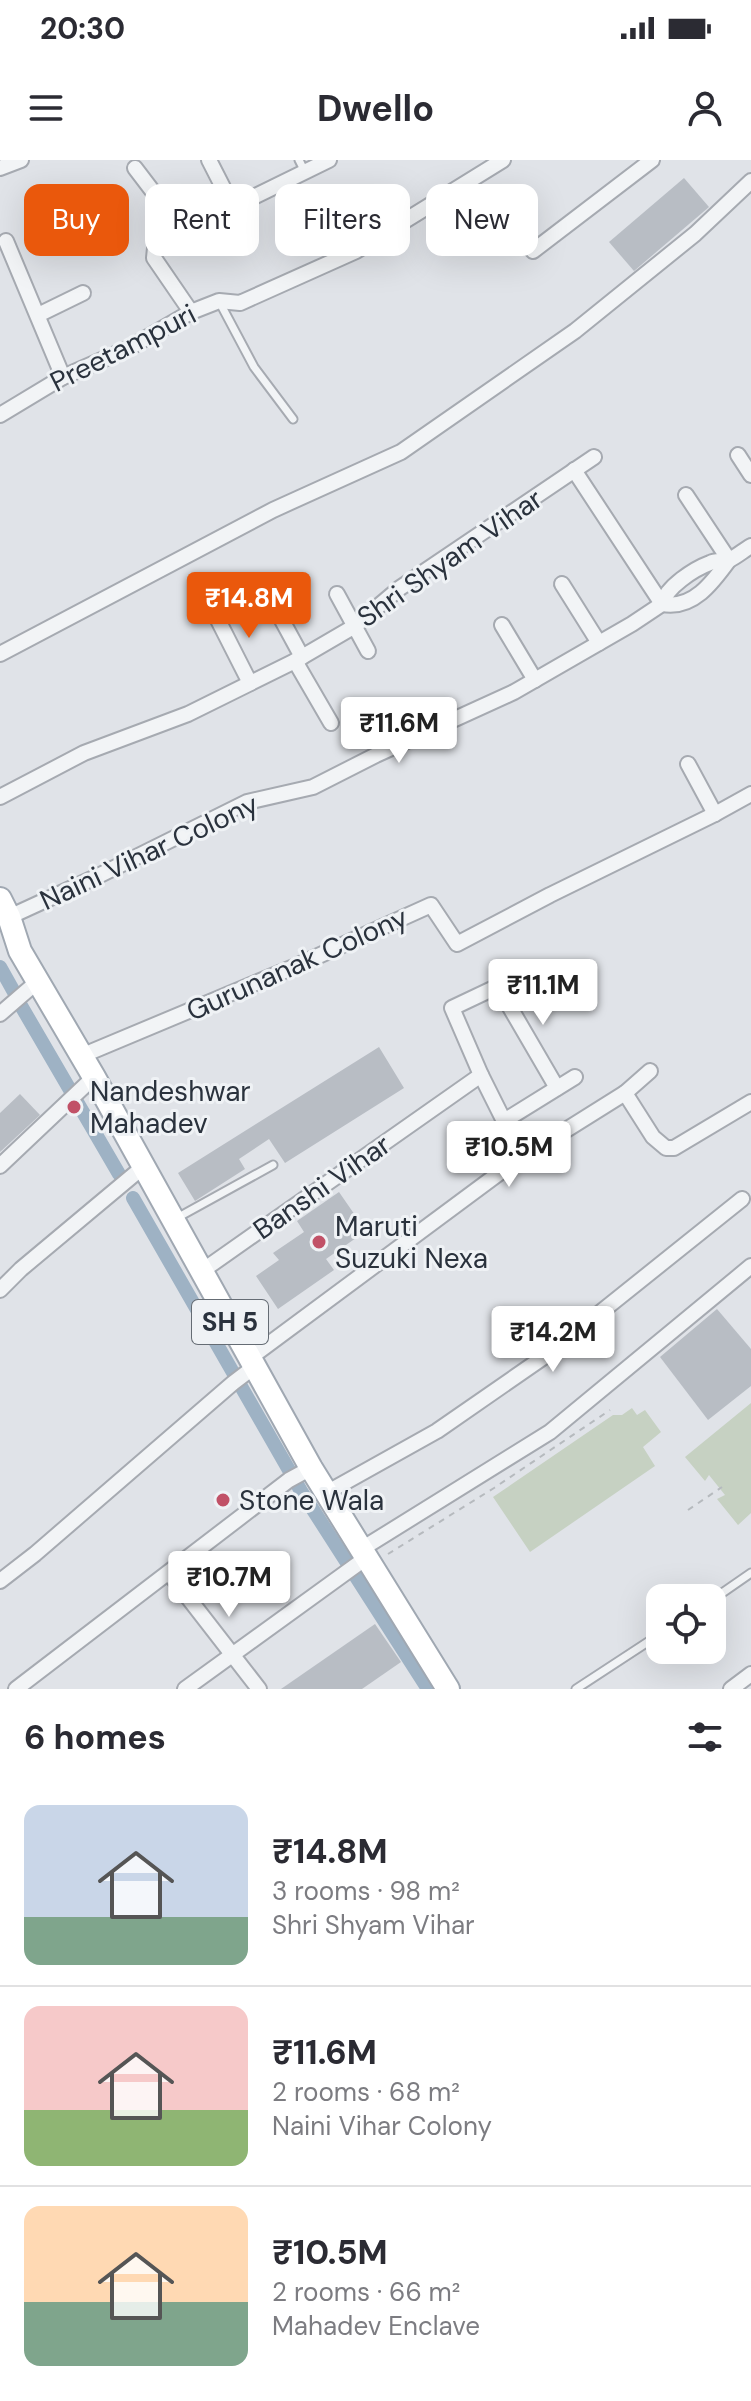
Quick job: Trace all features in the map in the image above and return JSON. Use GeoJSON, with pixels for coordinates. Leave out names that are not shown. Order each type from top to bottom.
{"type":"FeatureCollection","features":[{"type":"Feature","properties":{"kind":"main road","name":"SH 5"},"geometry":{"type":"LineString","coordinates":[[3,913],[37,982],[202,1271],[245,1370],[299,1474],[326,1493],[359,1562],[448,1689]]}},
{"type":"Feature","properties":{"kind":"street"},"geometry":{"type":"LineString","coordinates":[[0,168],[21,160]]}},
{"type":"Feature","properties":{"kind":"street"},"geometry":{"type":"LineString","coordinates":[[209,160],[221,184]]}},
{"type":"Feature","properties":{"kind":"street"},"geometry":{"type":"LineString","coordinates":[[259,192],[302,166],[329,160]]}},
{"type":"Feature","properties":{"kind":"street","name":"Preetampuri"},"geometry":{"type":"LineString","coordinates":[[0,415],[63,377],[129,348],[191,312],[219,301],[240,303],[356,251],[503,160]]}},
{"type":"Feature","properties":{"kind":"street"},"geometry":{"type":"LineString","coordinates":[[538,247],[652,160]]}},
{"type":"Feature","properties":{"kind":"street"},"geometry":{"type":"LineString","coordinates":[[135,168],[147,184]]}},
{"type":"Feature","properties":{"kind":"street"},"geometry":{"type":"LineString","coordinates":[[0,654],[273,510],[401,452],[575,331],[695,234],[751,181]]}},
{"type":"Feature","properties":{"kind":"street"},"geometry":{"type":"LineString","coordinates":[[6,241],[63,377]]}},
{"type":"Feature","properties":{"kind":"street"},"geometry":{"type":"LineString","coordinates":[[154,256],[191,312]]}},
{"type":"Feature","properties":{"kind":"street"},"geometry":{"type":"LineString","coordinates":[[38,315],[83,293]]}},
{"type":"Feature","properties":{"kind":"street"},"geometry":{"type":"LineString","coordinates":[[738,455],[751,475]]}},
{"type":"Feature","properties":{"kind":"street","name":"Shri Shyam Vihar"},"geometry":{"type":"LineString","coordinates":[[0,797],[84,753],[188,714],[298,659],[355,626],[400,588],[594,457]]}},
{"type":"Feature","properties":{"kind":"street"},"geometry":{"type":"LineString","coordinates":[[574,470],[662,604],[677,604],[700,594],[717,579],[729,560],[686,495]]}},
{"type":"Feature","properties":{"kind":"street","name":"Naini Vihar Colony"},"geometry":{"type":"LineString","coordinates":[[3,913],[96,877],[247,802],[313,787],[535,680],[662,604],[669,589],[678,582],[709,563],[729,560],[751,546]]}},
{"type":"Feature","properties":{"kind":"street"},"geometry":{"type":"LineString","coordinates":[[562,584],[599,643]]}},
{"type":"Feature","properties":{"kind":"street"},"geometry":{"type":"LineString","coordinates":[[264,587],[331,723]]}},
{"type":"Feature","properties":{"kind":"street"},"geometry":{"type":"LineString","coordinates":[[337,594],[368,651]]}},
{"type":"Feature","properties":{"kind":"street"},"geometry":{"type":"LineString","coordinates":[[215,614],[250,683]]}},
{"type":"Feature","properties":{"kind":"street"},"geometry":{"type":"LineString","coordinates":[[502,625],[535,680]]}},
{"type":"Feature","properties":{"kind":"street"},"geometry":{"type":"LineString","coordinates":[[688,764],[715,814]]}},
{"type":"Feature","properties":{"kind":"street","name":"Gurunanak Colony"},"geometry":{"type":"LineString","coordinates":[[81,1056],[296,966],[431,905],[457,944],[751,794]]}},
{"type":"Feature","properties":{"kind":"street"},"geometry":{"type":"LineString","coordinates":[[530,971],[452,1008],[504,1121],[575,1077]]}},
{"type":"Feature","properties":{"kind":"street"},"geometry":{"type":"LineString","coordinates":[[0,1014],[37,982]]}},
{"type":"Feature","properties":{"kind":"street"},"geometry":{"type":"LineString","coordinates":[[497,985],[557,1088]]}},
{"type":"Feature","properties":{"kind":"street"},"geometry":{"type":"LineString","coordinates":[[0,1581],[245,1370],[510,1165],[625,1093],[650,1071]]}},
{"type":"Feature","properties":{"kind":"street","name":"Banshi Vihar"},"geometry":{"type":"LineString","coordinates":[[202,1271],[481,1075]]}},
{"type":"Feature","properties":{"kind":"street"},"geometry":{"type":"LineString","coordinates":[[0,1166],[94,1077]]}},
{"type":"Feature","properties":{"kind":"street"},"geometry":{"type":"LineString","coordinates":[[625,1093],[653,1137],[666,1148],[674,1148],[751,1102]]}},
{"type":"Feature","properties":{"kind":"street"},"geometry":{"type":"LineString","coordinates":[[0,1290],[143,1167]]}},
{"type":"Feature","properties":{"kind":"street"},"geometry":{"type":"LineString","coordinates":[[326,1493],[437,1431],[551,1352],[742,1199]]}},
{"type":"Feature","properties":{"kind":"street"},"geometry":{"type":"LineString","coordinates":[[185,1689],[359,1562],[550,1432],[751,1266]]}},
{"type":"Feature","properties":{"kind":"street"},"geometry":{"type":"LineString","coordinates":[[16,1689],[299,1474]]}},
{"type":"Feature","properties":{"kind":"street"},"geometry":{"type":"LineString","coordinates":[[169,1573],[259,1689]]}},
{"type":"Feature","properties":{"kind":"street"},"geometry":{"type":"LineString","coordinates":[[731,1689],[751,1674]]}},
{"type":"Feature","properties":{"kind":"lane"},"geometry":{"type":"LineString","coordinates":[[219,301],[254,367],[293,419]]}},
{"type":"Feature","properties":{"kind":"lane"},"geometry":{"type":"LineString","coordinates":[[173,1220],[273,1165]]}},
{"type":"Feature","properties":{"kind":"lane"},"geometry":{"type":"LineString","coordinates":[[726,1590],[751,1573]]}},
{"type":"Feature","properties":{"kind":"lane"},"geometry":{"type":"LineString","coordinates":[[576,1689],[646,1643]]}},
{"type":"Feature","properties":{"kind":"path"},"geometry":{"type":"LineString","coordinates":[[359,1562],[494,1488],[610,1410]]}},
{"type":"Feature","properties":{"kind":"path"},"geometry":{"type":"LineString","coordinates":[[688,1510],[722,1487]]}},
{"type":"Feature","properties":{"kind":"green space"},"geometry":{"type":"Polygon","coordinates":[[[751,1403],[751,1513],[738,1525],[717,1499],[725,1495],[709,1475],[705,1481],[685,1457],[751,1403]]]}},
{"type":"Feature","properties":{"kind":"green space"},"geometry":{"type":"Polygon","coordinates":[[[632,1408],[637,1415],[645,1410],[661,1432],[643,1447],[655,1466],[530,1552],[493,1497],[613,1415],[622,1415],[632,1408]]]}},
{"type":"Feature","properties":{"kind":"building"},"geometry":{"type":"Polygon","coordinates":[[[684,178],[709,207],[634,271],[609,242],[684,178]]]}},
{"type":"Feature","properties":{"kind":"building"},"geometry":{"type":"Polygon","coordinates":[[[379,1047],[404,1088],[285,1163],[269,1139],[239,1159],[245,1169],[195,1201],[178,1173],[379,1047]]]}},
{"type":"Feature","properties":{"kind":"building"},"geometry":{"type":"Polygon","coordinates":[[[20,1094],[40,1115],[0,1152],[0,1113],[20,1094]]]}},
{"type":"Feature","properties":{"kind":"building","name":"Maruti Suzuki Nexa"},"geometry":{"type":"Polygon","coordinates":[[[339,1192],[366,1231],[326,1259],[334,1270],[278,1309],[256,1276],[279,1260],[273,1253],[304,1232],[297,1221],[339,1192]]]}},
{"type":"Feature","properties":{"kind":"building"},"geometry":{"type":"Polygon","coordinates":[[[717,1309],[751,1349],[751,1386],[708,1420],[660,1357],[717,1309]]]}},
{"type":"Feature","properties":{"kind":"building"},"geometry":{"type":"Polygon","coordinates":[[[375,1624],[401,1662],[362,1689],[281,1689],[375,1624]]]}},
{"type":"Feature","properties":{"kind":"waterway"},"geometry":{"type":"LineString","coordinates":[[0,967],[14,992]]}},
{"type":"Feature","properties":{"kind":"waterway"},"geometry":{"type":"LineString","coordinates":[[20,1004],[119,1174]]}},
{"type":"Feature","properties":{"kind":"waterway"},"geometry":{"type":"LineString","coordinates":[[133,1198],[301,1491],[428,1689]]}},
{"type":"Feature","properties":{"kind":"place","name":"Nandeshwar Mahadev"},"geometry":{"type":"Point","coordinates":[74,1107]}},
{"type":"Feature","properties":{"kind":"place","name":"Maruti Suzuki Nexa"},"geometry":{"type":"Point","coordinates":[319,1242]}},
{"type":"Feature","properties":{"kind":"place","name":"Stone Wala"},"geometry":{"type":"Point","coordinates":[223,1500]}}]}
